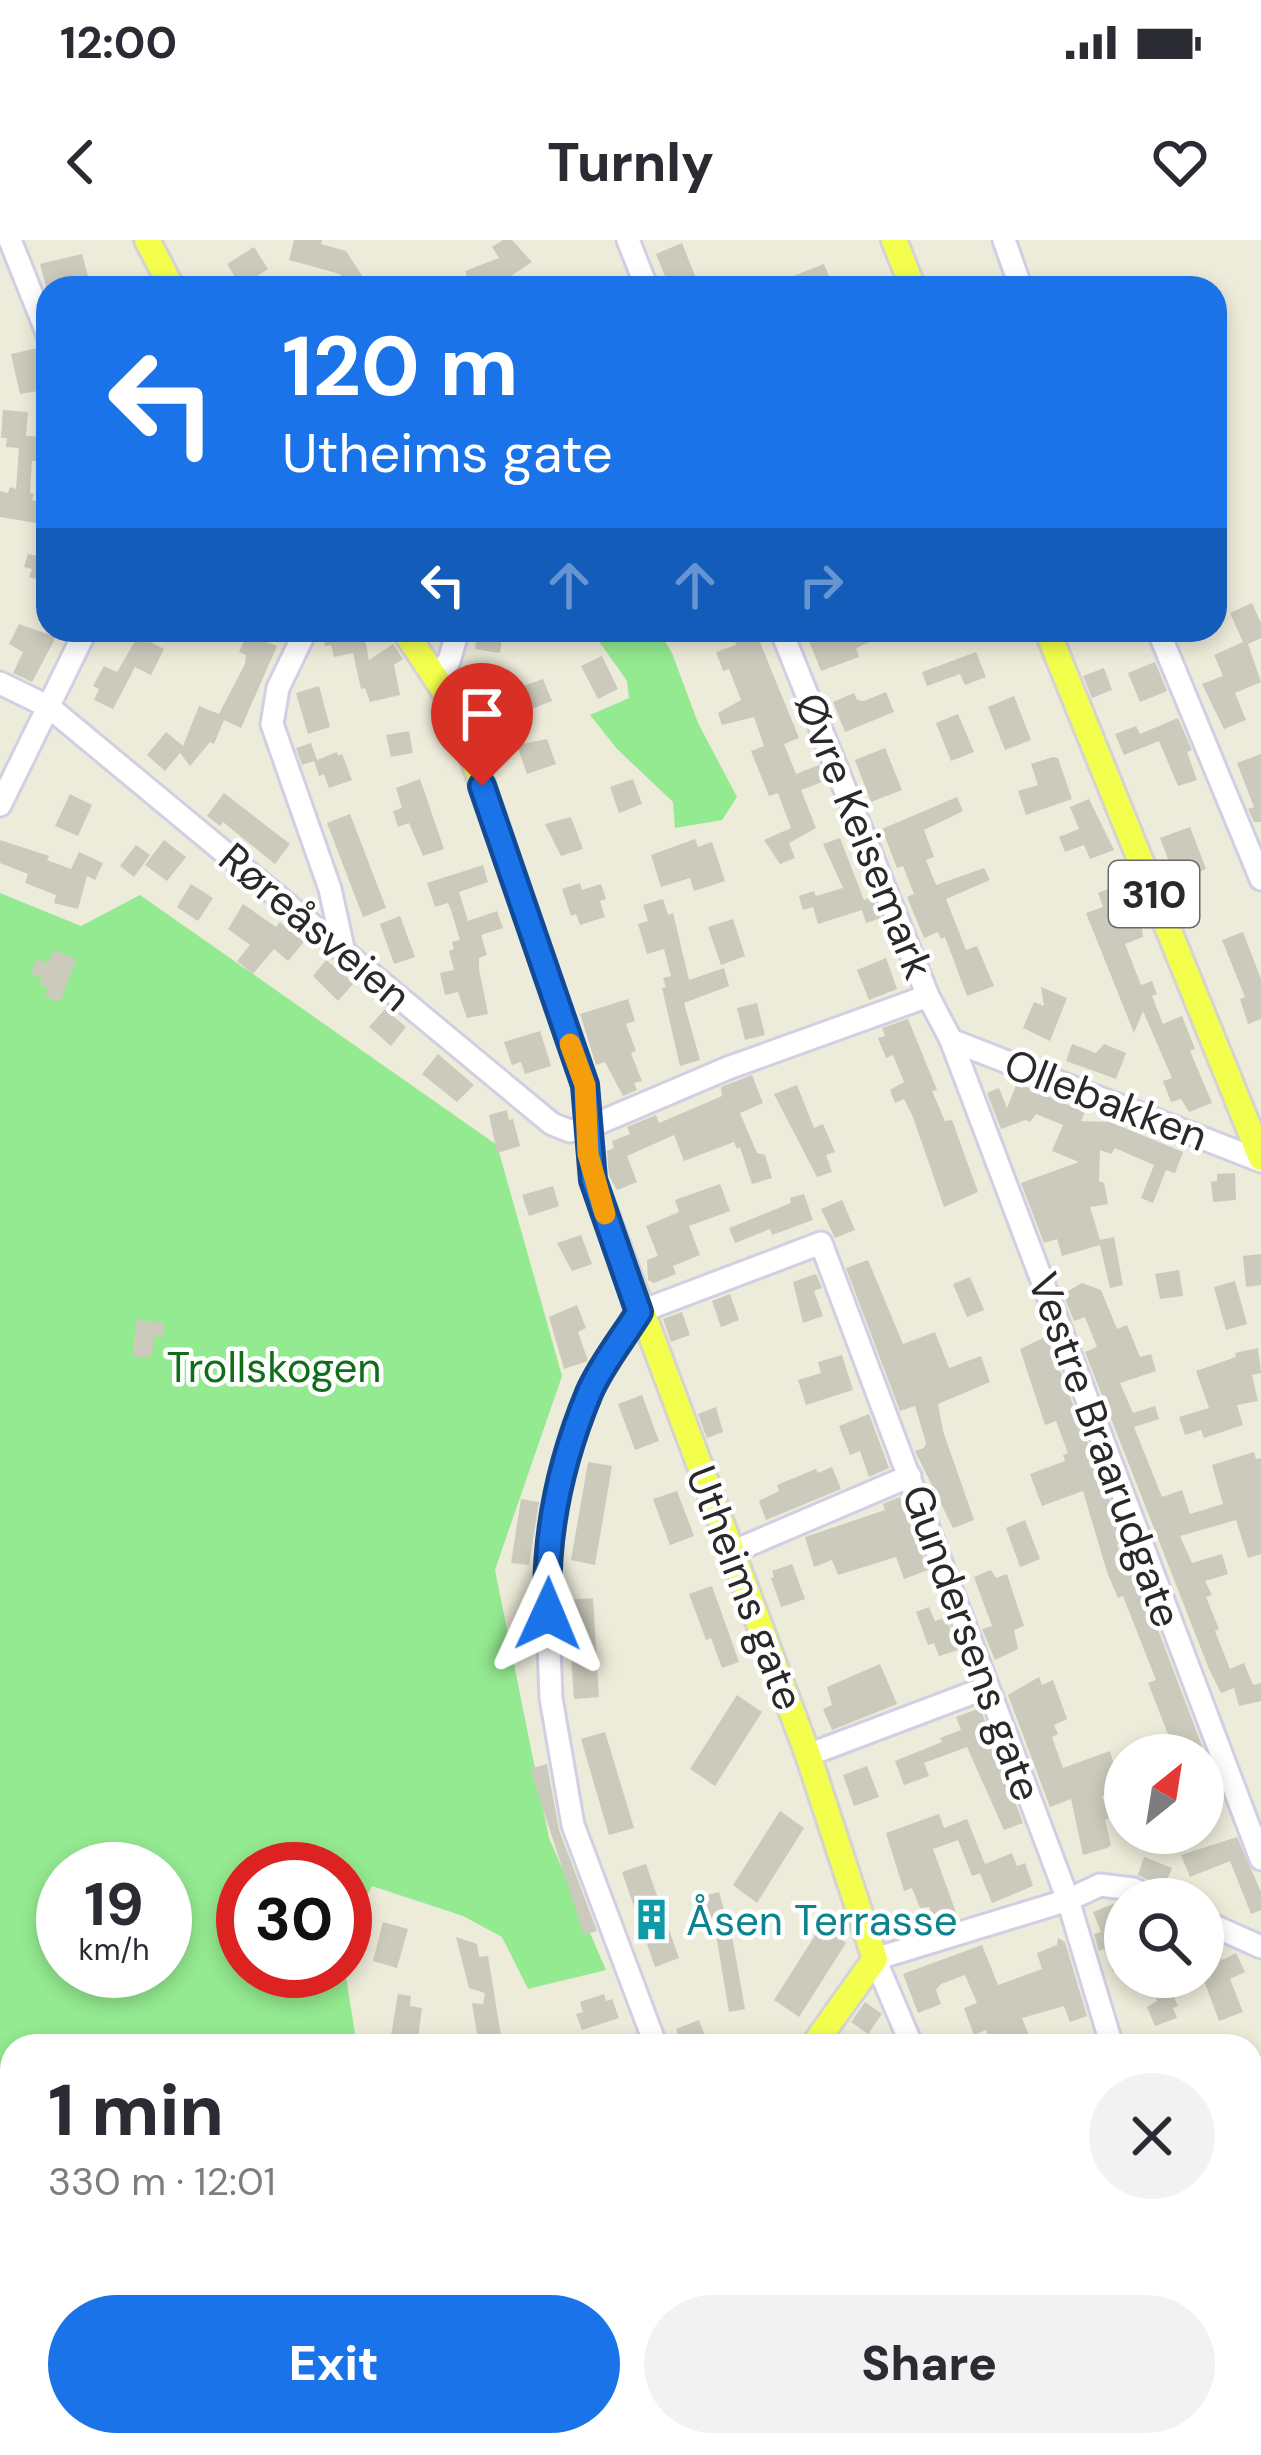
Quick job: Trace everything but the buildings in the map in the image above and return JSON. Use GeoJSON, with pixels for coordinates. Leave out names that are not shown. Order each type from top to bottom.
{"type":"FeatureCollection","features":[{"type":"Feature","properties":{"kind":"main road"},"geometry":{"type":"LineString","coordinates":[[146,240],[166,276]]}},
{"type":"Feature","properties":{"kind":"main road"},"geometry":{"type":"LineString","coordinates":[[894,240],[908,276]]}},
{"type":"Feature","properties":{"kind":"main road","name":"Utheims gate"},"geometry":{"type":"LineString","coordinates":[[413,642],[456,709],[585,1085],[593,1180],[808,1755],[875,1959]]}},
{"type":"Feature","properties":{"kind":"main road","name":"310"},"geometry":{"type":"LineString","coordinates":[[1052,642],[1261,1159]]}},
{"type":"Feature","properties":{"kind":"main road"},"geometry":{"type":"LineString","coordinates":[[822,2034],[875,1959]]}},
{"type":"Feature","properties":{"kind":"street"},"geometry":{"type":"LineString","coordinates":[[10,240],[36,304]]}},
{"type":"Feature","properties":{"kind":"street"},"geometry":{"type":"LineString","coordinates":[[628,240],[642,276]]}},
{"type":"Feature","properties":{"kind":"street"},"geometry":{"type":"LineString","coordinates":[[1004,240],[1017,276]]}},
{"type":"Feature","properties":{"kind":"street"},"geometry":{"type":"LineString","coordinates":[[0,805],[80,642]]}},
{"type":"Feature","properties":{"kind":"street"},"geometry":{"type":"LineString","coordinates":[[300,642],[278,688],[272,724],[330,889],[343,948]]}},
{"type":"Feature","properties":{"kind":"street"},"geometry":{"type":"LineString","coordinates":[[437,674],[449,661],[455,642]]}},
{"type":"Feature","properties":{"kind":"street","name":"Øvre Keisemark"},"geometry":{"type":"LineString","coordinates":[[786,642],[928,996],[951,1040]]}},
{"type":"Feature","properties":{"kind":"street"},"geometry":{"type":"LineString","coordinates":[[1163,642],[1261,879]]}},
{"type":"Feature","properties":{"kind":"street","name":"Røreåsveien"},"geometry":{"type":"LineString","coordinates":[[0,683],[49,707],[552,1124],[570,1132],[587,1128]]}},
{"type":"Feature","properties":{"kind":"street"},"geometry":{"type":"LineString","coordinates":[[587,1128],[728,1068],[928,996]]}},
{"type":"Feature","properties":{"kind":"street","name":"Ollebakken"},"geometry":{"type":"LineString","coordinates":[[951,1040],[1261,1159]]}},
{"type":"Feature","properties":{"kind":"street","name":"Vestre Braarudgate"},"geometry":{"type":"LineString","coordinates":[[951,1040],[1261,1859]]}},
{"type":"Feature","properties":{"kind":"street","name":"Gundersens gate"},"geometry":{"type":"LineString","coordinates":[[639,1312],[821,1243],[1068,1900],[1108,2034]]}},
{"type":"Feature","properties":{"kind":"street"},"geometry":{"type":"LineString","coordinates":[[639,1312],[590,1389],[559,1480],[546,1572],[551,1699],[573,1825],[651,2034]]}},
{"type":"Feature","properties":{"kind":"street"},"geometry":{"type":"LineString","coordinates":[[733,1552],[910,1476]]}},
{"type":"Feature","properties":{"kind":"street"},"geometry":{"type":"LineString","coordinates":[[808,1755],[988,1687]]}},
{"type":"Feature","properties":{"kind":"street"},"geometry":{"type":"LineString","coordinates":[[875,1959],[1104,1885]]}},
{"type":"Feature","properties":{"kind":"street"},"geometry":{"type":"LineString","coordinates":[[1224,1930],[1261,1947]]}},
{"type":"Feature","properties":{"kind":"street","name":"Utheims gate"},"geometry":{"type":"LineString","coordinates":[[875,1959],[907,2034]]}},
{"type":"Feature","properties":{"kind":"green space"},"geometry":{"type":"Polygon","coordinates":[[[599,642],[665,642],[698,723],[737,797],[722,820],[675,828],[673,802],[617,749],[590,715],[629,698],[627,681],[599,642]]]}},
{"type":"Feature","properties":{"kind":"green space","name":"Trollskogen"},"geometry":{"type":"Polygon","coordinates":[[[0,893],[81,926],[140,895],[497,1145],[562,1376],[495,1570],[549,1838],[606,1970],[528,1989],[502,1937],[463,1916],[372,1886],[372,1842],[216,1842],[216,1998],[349,1998],[355,2034],[0,2034],[0,893]]]}},
{"type":"Feature","properties":{"kind":"slow traffic"},"geometry":{"type":"LineString","coordinates":[[570,1044],[585,1085],[588,1154],[605,1214]]}},
{"type":"Feature","properties":{"kind":"place","name":"Åsen Terrasse"},"geometry":{"type":"Point","coordinates":[652,1920]}},
{"type":"Feature","properties":{"kind":"route"},"geometry":{"type":"LineString","coordinates":[[482,786],[585,1085],[593,1180],[639,1312],[590,1389],[559,1480],[546,1572],[548,1614]]}}]}
